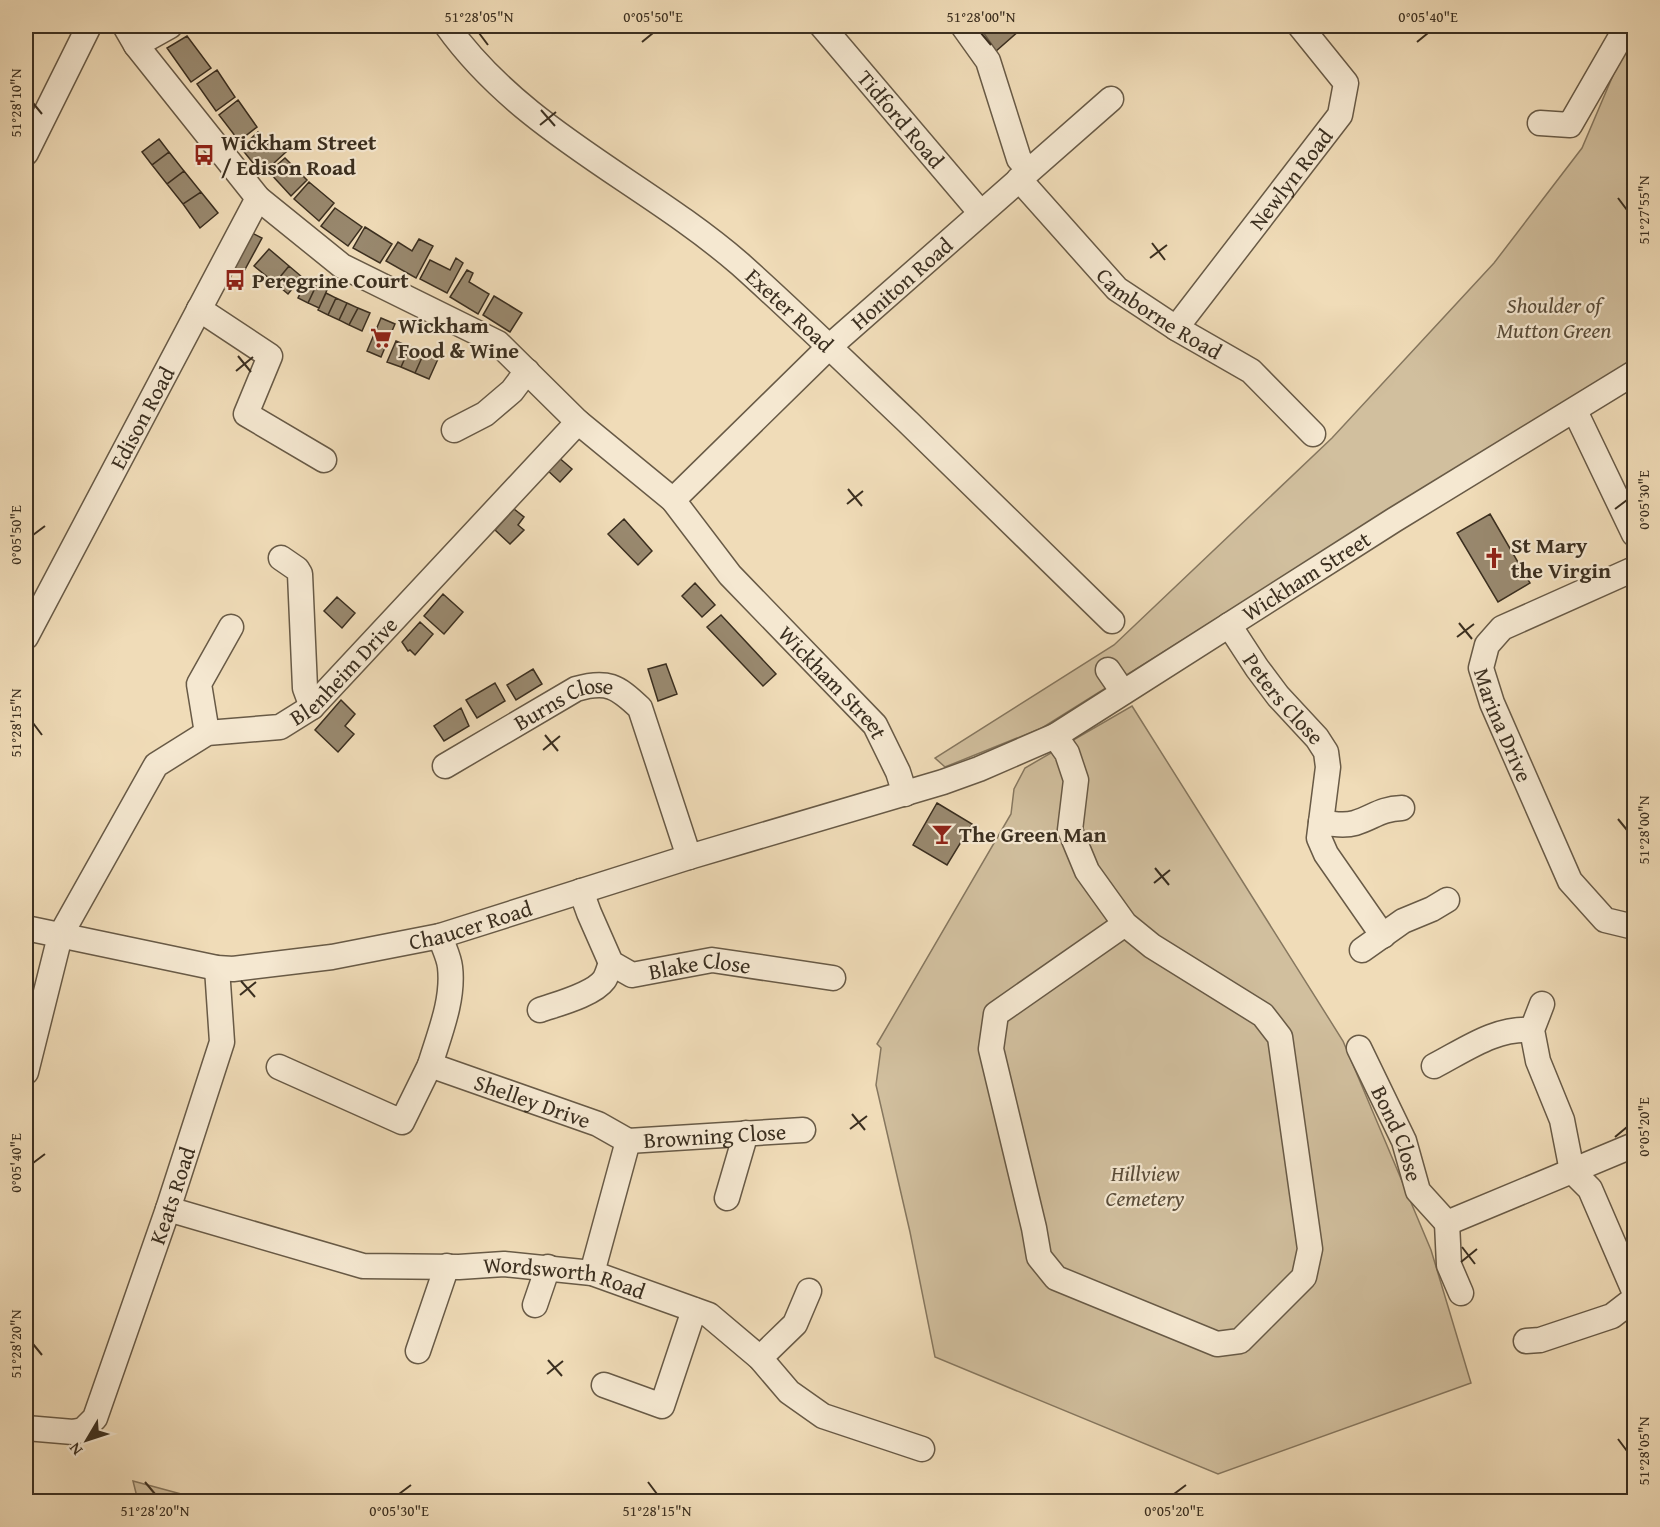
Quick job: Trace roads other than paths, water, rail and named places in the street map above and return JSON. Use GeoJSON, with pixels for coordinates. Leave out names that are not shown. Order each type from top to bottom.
{"type":"FeatureCollection","features":[{"type":"Feature","properties":{"kind":"street"},"geometry":{"type":"LineString","coordinates":[[26,150],[89,26]]}},
{"type":"Feature","properties":{"kind":"street"},"geometry":{"type":"LineString","coordinates":[[130,35],[170,26]]}},
{"type":"Feature","properties":{"kind":"street","name":"Exeter Road"},"geometry":{"type":"LineString","coordinates":[[447,26],[465,51],[505,92],[589,158],[671,212],[738,263],[829,346],[1112,621]]}},
{"type":"Feature","properties":{"kind":"street","name":"Tidford Road"},"geometry":{"type":"LineString","coordinates":[[822,26],[980,212]]}},
{"type":"Feature","properties":{"kind":"street","name":"Camborne Road"},"geometry":{"type":"LineString","coordinates":[[963,26],[988,60],[1024,175],[1117,289],[1176,328],[1251,371],[1313,434]]}},
{"type":"Feature","properties":{"kind":"street","name":"Newlyn Road"},"geometry":{"type":"LineString","coordinates":[[1176,328],[1340,115],[1346,83],[1299,26]]}},
{"type":"Feature","properties":{"kind":"street"},"geometry":{"type":"LineString","coordinates":[[1540,123],[1570,125],[1627,26]]}},
{"type":"Feature","properties":{"kind":"street","name":"Wickham Street"},"geometry":{"type":"LineString","coordinates":[[130,35],[258,198],[342,266],[498,343],[578,422],[673,500],[730,575],[875,725],[905,794],[979,769],[1055,736],[1394,520],[1635,373]]}},
{"type":"Feature","properties":{"kind":"street","name":"Honiton Road"},"geometry":{"type":"LineString","coordinates":[[673,500],[829,346],[1111,99]]}},
{"type":"Feature","properties":{"kind":"street","name":"Edison Road"},"geometry":{"type":"LineString","coordinates":[[26,637],[258,198]]}},
{"type":"Feature","properties":{"kind":"street"},"geometry":{"type":"LineString","coordinates":[[199,309],[270,356],[246,414],[324,460]]}},
{"type":"Feature","properties":{"kind":"street"},"geometry":{"type":"LineString","coordinates":[[454,430],[485,414],[512,391],[527,371]]}},
{"type":"Feature","properties":{"kind":"street"},"geometry":{"type":"LineString","coordinates":[[1575,411],[1635,534]]}},
{"type":"Feature","properties":{"kind":"street","name":"Blenheim Drive"},"geometry":{"type":"LineString","coordinates":[[26,1072],[60,936],[156,765],[207,734],[280,727],[312,707],[578,422]]}},
{"type":"Feature","properties":{"kind":"street"},"geometry":{"type":"LineString","coordinates":[[281,558],[297,569],[300,574],[305,688],[312,707]]}},
{"type":"Feature","properties":{"kind":"street","name":"Marina Drive"},"geometry":{"type":"LineString","coordinates":[[1635,569],[1502,628],[1487,645],[1481,668],[1492,703],[1570,881],[1605,920],[1635,927]]}},
{"type":"Feature","properties":{"kind":"street","name":"Peters Close"},"geometry":{"type":"LineString","coordinates":[[1228,625],[1278,696],[1317,738],[1326,752],[1328,767],[1319,838],[1326,854],[1383,936]]}},
{"type":"Feature","properties":{"kind":"street"},"geometry":{"type":"LineString","coordinates":[[207,734],[199,684],[231,627]]}},
{"type":"Feature","properties":{"kind":"street"},"geometry":{"type":"LineString","coordinates":[[1108,670],[1123,692]]}},
{"type":"Feature","properties":{"kind":"street","name":"Burns Close"},"geometry":{"type":"LineString","coordinates":[[445,766],[576,689],[597,683],[623,691],[640,708],[689,857]]}},
{"type":"Feature","properties":{"kind":"street"},"geometry":{"type":"LineString","coordinates":[[1055,736],[1067,753],[1076,780],[1070,830],[1087,871],[1125,924],[1152,946],[1263,1015],[1280,1037],[1310,1249],[1304,1277],[1240,1341],[1217,1344],[1056,1278],[1039,1257],[991,1049],[996,1014],[1125,924]]}},
{"type":"Feature","properties":{"kind":"street","name":"Chaucer Road"},"geometry":{"type":"LineString","coordinates":[[26,927],[217,968],[233,969],[332,957],[440,936],[689,857],[905,794]]}},
{"type":"Feature","properties":{"kind":"street"},"geometry":{"type":"LineString","coordinates":[[1320,822],[1353,824],[1385,809],[1402,808]]}},
{"type":"Feature","properties":{"kind":"street"},"geometry":{"type":"LineString","coordinates":[[540,1010],[592,990],[603,982],[612,963],[581,891]]}},
{"type":"Feature","properties":{"kind":"street"},"geometry":{"type":"LineString","coordinates":[[1362,950],[1403,921],[1448,900]]}},
{"type":"Feature","properties":{"kind":"street"},"geometry":{"type":"LineString","coordinates":[[279,1067],[402,1122],[430,1065],[446,1011],[450,965],[440,936]]}},
{"type":"Feature","properties":{"kind":"street","name":"Blake Close"},"geometry":{"type":"LineString","coordinates":[[612,963],[632,975],[712,960],[833,978]]}},
{"type":"Feature","properties":{"kind":"street","name":"Keats Road"},"geometry":{"type":"LineString","coordinates":[[26,1428],[73,1432],[83,1430],[95,1418],[168,1209],[222,1041],[217,968]]}},
{"type":"Feature","properties":{"kind":"street"},"geometry":{"type":"LineString","coordinates":[[1542,1004],[1532,1030],[1538,1061],[1562,1120],[1572,1171],[1590,1189],[1635,1291]]}},
{"type":"Feature","properties":{"kind":"street"},"geometry":{"type":"LineString","coordinates":[[1434,1066],[1490,1036],[1516,1028],[1532,1030]]}},
{"type":"Feature","properties":{"kind":"street","name":"Bond Close"},"geometry":{"type":"LineString","coordinates":[[1359,1048],[1404,1141],[1418,1191],[1447,1223]]}},
{"type":"Feature","properties":{"kind":"street","name":"Shelley Drive"},"geometry":{"type":"LineString","coordinates":[[430,1065],[598,1124],[628,1141]]}},
{"type":"Feature","properties":{"kind":"street","name":"Browning Close"},"geometry":{"type":"LineString","coordinates":[[628,1141],[803,1130]]}},
{"type":"Feature","properties":{"kind":"street"},"geometry":{"type":"LineString","coordinates":[[727,1198],[746,1133]]}},
{"type":"Feature","properties":{"kind":"street"},"geometry":{"type":"LineString","coordinates":[[592,1273],[628,1141]]}},
{"type":"Feature","properties":{"kind":"street"},"geometry":{"type":"LineString","coordinates":[[1461,1293],[1449,1265],[1447,1223],[1635,1145]]}},
{"type":"Feature","properties":{"kind":"street","name":"Wordsworth Road"},"geometry":{"type":"LineString","coordinates":[[168,1209],[363,1266],[504,1264],[592,1273],[709,1315],[760,1358],[789,1392],[823,1416],[922,1449]]}},
{"type":"Feature","properties":{"kind":"street"},"geometry":{"type":"LineString","coordinates":[[418,1351],[447,1266]]}},
{"type":"Feature","properties":{"kind":"street"},"geometry":{"type":"LineString","coordinates":[[535,1305],[548,1267]]}},
{"type":"Feature","properties":{"kind":"street"},"geometry":{"type":"LineString","coordinates":[[760,1358],[795,1324],[809,1291]]}},
{"type":"Feature","properties":{"kind":"street"},"geometry":{"type":"LineString","coordinates":[[1526,1341],[1540,1340],[1612,1316],[1635,1299]]}},
{"type":"Feature","properties":{"kind":"street"},"geometry":{"type":"LineString","coordinates":[[604,1385],[662,1406],[694,1310]]}},
{"type":"Feature","properties":{"kind":"place","name":"Wickham Street / Edison Road"},"geometry":{"type":"Point","coordinates":[204,155]}},
{"type":"Feature","properties":{"kind":"place","name":"Peregrine Court"},"geometry":{"type":"Point","coordinates":[235,280]}},
{"type":"Feature","properties":{"kind":"place","name":"Wickham Food & Wine"},"geometry":{"type":"Point","coordinates":[381,338]}},
{"type":"Feature","properties":{"kind":"place","name":"St Mary the Virgin"},"geometry":{"type":"Point","coordinates":[1494,558]}},
{"type":"Feature","properties":{"kind":"place","name":"The Green Man"},"geometry":{"type":"Point","coordinates":[942,834]}},
{"type":"Feature","properties":{"kind":"park label","name":"Shoulder of Mutton Green"},"geometry":{"type":"Point","coordinates":[1554,318]}},
{"type":"Feature","properties":{"kind":"park label","name":"Hillview Cemetery"},"geometry":{"type":"Point","coordinates":[1145,1186]}}]}
